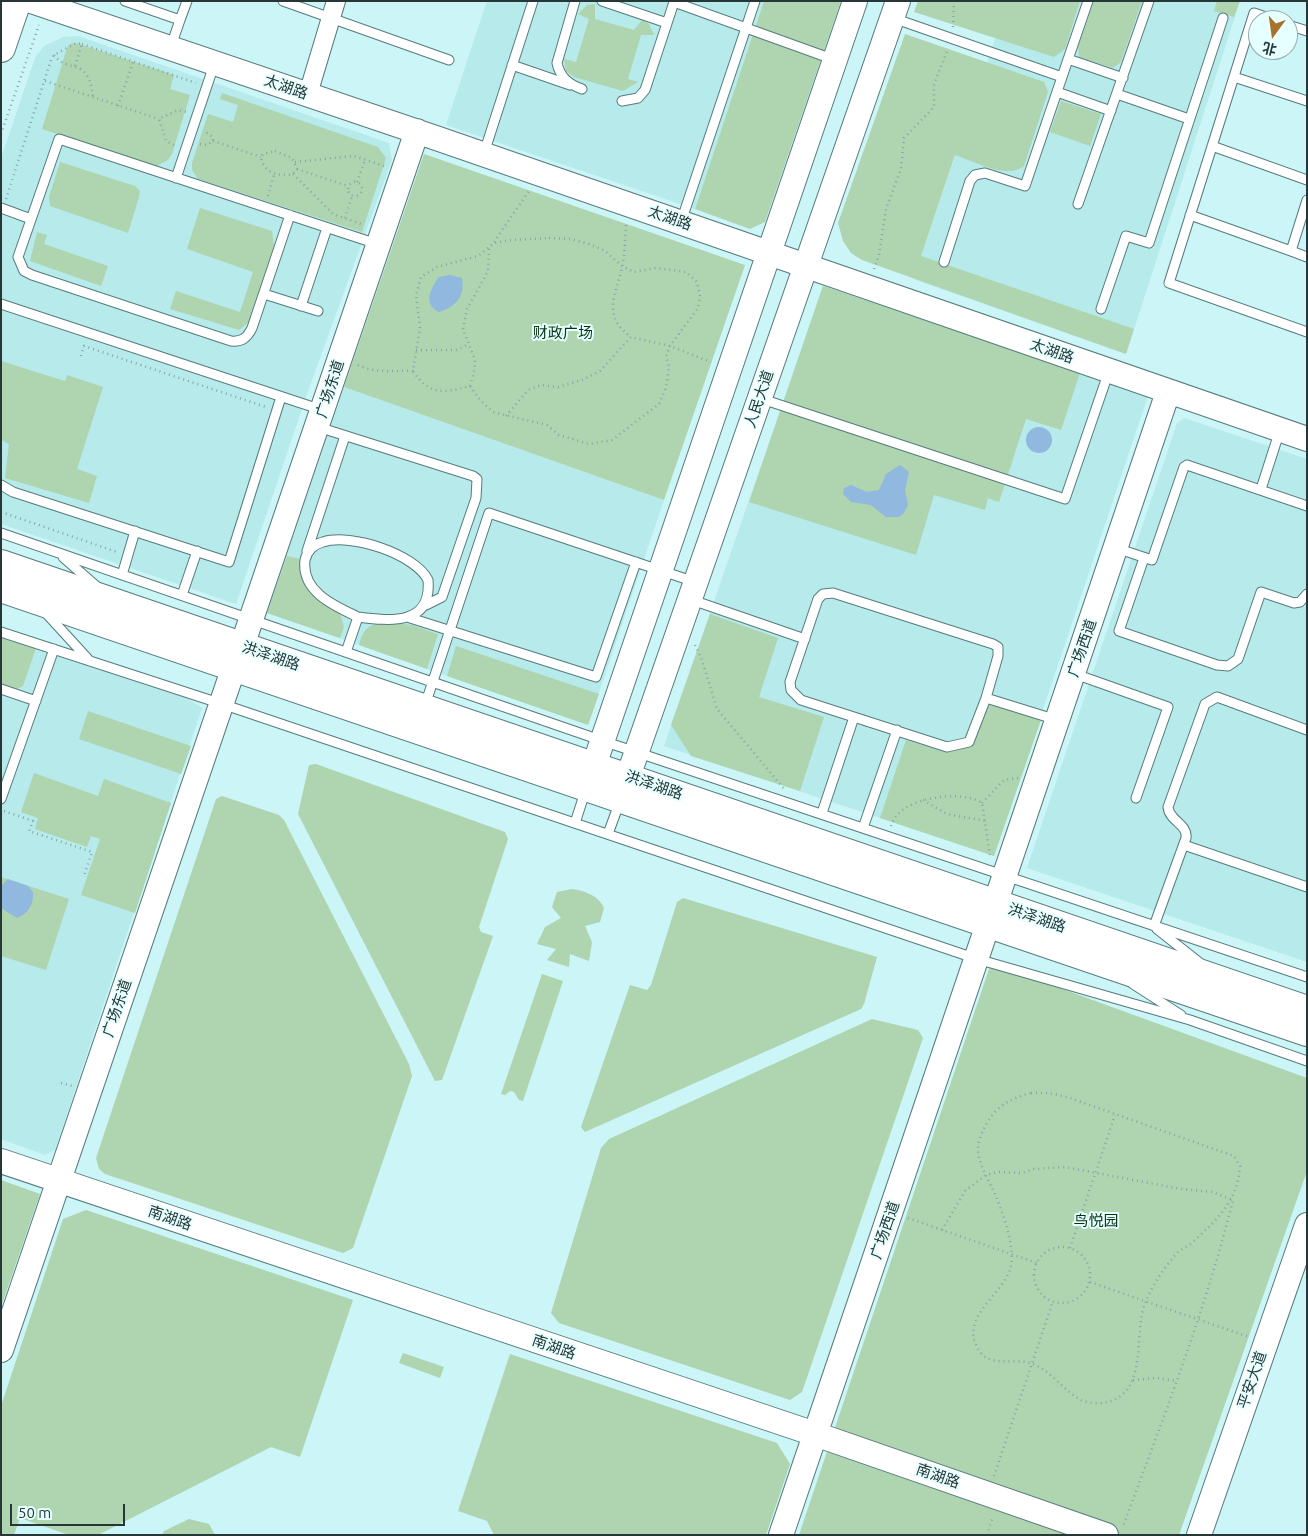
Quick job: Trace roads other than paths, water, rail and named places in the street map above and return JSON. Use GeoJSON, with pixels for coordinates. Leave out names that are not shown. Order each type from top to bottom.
{"type":"FeatureCollection","features":[{"type":"Feature","properties":{"kind":"main road"},"geometry":{"type":"LineString","coordinates":[[1,48],[18,1]]}},
{"type":"Feature","properties":{"kind":"main road","name":"洪泽湖路"},"geometry":{"type":"LineString","coordinates":[[1,564],[115,603],[238,656],[595,764]]}},
{"type":"Feature","properties":{"kind":"main road","name":"洪泽湖路"},"geometry":{"type":"LineString","coordinates":[[1,588],[424,707],[629,775],[992,914],[1095,960],[1307,1032]]}},
{"type":"Feature","properties":{"kind":"main road","name":"洪泽湖路"},"geometry":{"type":"LineString","coordinates":[[992,914],[1224,982],[1307,1010]]}},
{"type":"Feature","properties":{"kind":"street"},"geometry":{"type":"LineString","coordinates":[[308,94],[336,1]]}},
{"type":"Feature","properties":{"kind":"street"},"geometry":{"type":"LineString","coordinates":[[595,764],[855,1]]}},
{"type":"Feature","properties":{"kind":"street","name":"太湖路"},"geometry":{"type":"LineString","coordinates":[[38,4],[417,131],[1307,439]]}},
{"type":"Feature","properties":{"kind":"street","name":"人民大道"},"geometry":{"type":"LineString","coordinates":[[629,775],[895,10]]}},
{"type":"Feature","properties":{"kind":"street","name":"广场东道"},"geometry":{"type":"LineString","coordinates":[[1,1350],[417,131]]}},
{"type":"Feature","properties":{"kind":"street","name":"广场西道"},"geometry":{"type":"LineString","coordinates":[[781,1535],[992,914],[998,874],[1037,780],[1168,392]]}},
{"type":"Feature","properties":{"kind":"street","name":"南湖路"},"geometry":{"type":"LineString","coordinates":[[1,1161],[816,1434],[1106,1535]]}},
{"type":"Feature","properties":{"kind":"street","name":"平安大道"},"geometry":{"type":"LineString","coordinates":[[1199,1535],[1264,1342],[1307,1225]]}},
{"type":"Feature","properties":{"kind":"lane"},"geometry":{"type":"LineString","coordinates":[[125,1],[180,20]]}},
{"type":"Feature","properties":{"kind":"lane"},"geometry":{"type":"LineString","coordinates":[[171,48],[186,1]]}},
{"type":"Feature","properties":{"kind":"lane"},"geometry":{"type":"LineString","coordinates":[[283,1],[448,60]]}},
{"type":"Feature","properties":{"kind":"lane"},"geometry":{"type":"LineString","coordinates":[[484,154],[533,1]]}},
{"type":"Feature","properties":{"kind":"lane"},"geometry":{"type":"LineString","coordinates":[[572,86],[559,71],[557,57],[575,1]]}},
{"type":"Feature","properties":{"kind":"lane"},"geometry":{"type":"LineString","coordinates":[[602,1],[667,23]]}},
{"type":"Feature","properties":{"kind":"lane"},"geometry":{"type":"LineString","coordinates":[[681,222],[755,1]]}},
{"type":"Feature","properties":{"kind":"lane"},"geometry":{"type":"LineString","coordinates":[[944,262],[970,181],[974,175],[985,173],[1025,186],[1088,1]]}},
{"type":"Feature","properties":{"kind":"lane"},"geometry":{"type":"LineString","coordinates":[[1078,204],[1149,1]]}},
{"type":"Feature","properties":{"kind":"lane"},"geometry":{"type":"LineString","coordinates":[[622,101],[631,102],[638,98],[645,90],[674,2],[835,60]]}},
{"type":"Feature","properties":{"kind":"lane"},"geometry":{"type":"LineString","coordinates":[[895,10],[952,39],[1062,77]]}},
{"type":"Feature","properties":{"kind":"lane"},"geometry":{"type":"LineString","coordinates":[[1102,309],[1126,236],[1149,243],[1223,18]]}},
{"type":"Feature","properties":{"kind":"lane"},"geometry":{"type":"LineString","coordinates":[[1248,32],[1169,283],[1307,331]]}},
{"type":"Feature","properties":{"kind":"lane"},"geometry":{"type":"LineString","coordinates":[[1068,59],[1123,78]]}},
{"type":"Feature","properties":{"kind":"lane"},"geometry":{"type":"LineString","coordinates":[[176,178],[215,63]]}},
{"type":"Feature","properties":{"kind":"lane"},"geometry":{"type":"LineString","coordinates":[[512,65],[582,89]]}},
{"type":"Feature","properties":{"kind":"lane"},"geometry":{"type":"LineString","coordinates":[[1234,77],[1307,101]]}},
{"type":"Feature","properties":{"kind":"lane"},"geometry":{"type":"LineString","coordinates":[[1057,92],[1111,111]]}},
{"type":"Feature","properties":{"kind":"lane"},"geometry":{"type":"LineString","coordinates":[[1117,94],[1189,119]]}},
{"type":"Feature","properties":{"kind":"lane"},"geometry":{"type":"LineString","coordinates":[[290,215],[248,337],[238,342],[230,341],[24,272],[18,258],[59,139],[290,215],[340,232],[380,237]]}},
{"type":"Feature","properties":{"kind":"lane"},"geometry":{"type":"LineString","coordinates":[[1212,146],[1307,180]]}},
{"type":"Feature","properties":{"kind":"lane"},"geometry":{"type":"LineString","coordinates":[[1290,251],[1307,200]]}},
{"type":"Feature","properties":{"kind":"lane"},"geometry":{"type":"LineString","coordinates":[[2,209],[31,219]]}},
{"type":"Feature","properties":{"kind":"lane"},"geometry":{"type":"LineString","coordinates":[[1190,215],[1307,257]]}},
{"type":"Feature","properties":{"kind":"lane"},"geometry":{"type":"LineString","coordinates":[[302,306],[327,228]]}},
{"type":"Feature","properties":{"kind":"lane"},"geometry":{"type":"LineString","coordinates":[[264,294],[318,311]]}},
{"type":"Feature","properties":{"kind":"lane"},"geometry":{"type":"LineString","coordinates":[[1,304],[281,397],[320,419],[345,436],[472,476],[477,480],[476,498],[442,597],[426,605],[418,614],[384,620],[358,617],[334,606],[310,586],[305,563],[306,554],[345,436]]}},
{"type":"Feature","properties":{"kind":"lane"},"geometry":{"type":"LineString","coordinates":[[759,398],[1065,499],[1109,371]]}},
{"type":"Feature","properties":{"kind":"lane"},"geometry":{"type":"LineString","coordinates":[[1,485],[14,492],[229,562],[281,397]]}},
{"type":"Feature","properties":{"kind":"lane"},"geometry":{"type":"LineString","coordinates":[[1261,489],[1280,430]]}},
{"type":"Feature","properties":{"kind":"lane"},"geometry":{"type":"LineString","coordinates":[[1115,548],[1152,560],[1184,467],[1187,464],[1307,506]]}},
{"type":"Feature","properties":{"kind":"lane"},"geometry":{"type":"LineString","coordinates":[[424,707],[489,513],[660,570],[693,590],[805,639]]}},
{"type":"Feature","properties":{"kind":"lane"},"geometry":{"type":"LineString","coordinates":[[122,575],[136,531]]}},
{"type":"Feature","properties":{"kind":"lane"},"geometry":{"type":"LineString","coordinates":[[1,533],[432,682],[595,764],[629,775],[796,805],[1307,978]]}},
{"type":"Feature","properties":{"kind":"lane"},"geometry":{"type":"LineString","coordinates":[[306,554],[322,542],[340,540],[401,555],[418,566],[428,580],[426,605]]}},
{"type":"Feature","properties":{"kind":"lane"},"geometry":{"type":"LineString","coordinates":[[182,595],[197,551]]}},
{"type":"Feature","properties":{"kind":"lane"},"geometry":{"type":"LineString","coordinates":[[58,553],[115,603]]}},
{"type":"Feature","properties":{"kind":"lane"},"geometry":{"type":"LineString","coordinates":[[1144,558],[1119,631],[1218,665],[1228,666],[1235,663],[1238,659],[1261,592],[1294,603],[1300,602],[1307,594]]}},
{"type":"Feature","properties":{"kind":"lane"},"geometry":{"type":"LineString","coordinates":[[407,617],[596,677],[636,562]]}},
{"type":"Feature","properties":{"kind":"lane"},"geometry":{"type":"LineString","coordinates":[[833,593],[993,644],[998,648],[998,656],[986,698],[968,742],[947,746],[801,700],[791,690],[790,682],[805,639],[818,599],[823,594],[833,593]]}},
{"type":"Feature","properties":{"kind":"lane"},"geometry":{"type":"LineString","coordinates":[[33,598],[89,661]]}},
{"type":"Feature","properties":{"kind":"lane"},"geometry":{"type":"LineString","coordinates":[[346,652],[358,617]]}},
{"type":"Feature","properties":{"kind":"lane"},"geometry":{"type":"LineString","coordinates":[[1,632],[222,704],[977,959],[1190,1020],[1307,1061]]}},
{"type":"Feature","properties":{"kind":"lane"},"geometry":{"type":"LineString","coordinates":[[1,799],[54,649]]}},
{"type":"Feature","properties":{"kind":"lane"},"geometry":{"type":"LineString","coordinates":[[1073,674],[1168,707],[1136,798]]}},
{"type":"Feature","properties":{"kind":"lane"},"geometry":{"type":"LineString","coordinates":[[1,689],[36,701]]}},
{"type":"Feature","properties":{"kind":"lane"},"geometry":{"type":"LineString","coordinates":[[986,698],[1057,720]]}},
{"type":"Feature","properties":{"kind":"lane"},"geometry":{"type":"LineString","coordinates":[[1152,926],[1187,833],[1170,814],[1168,807],[1207,702],[1214,698],[1223,699],[1307,730]]}},
{"type":"Feature","properties":{"kind":"lane"},"geometry":{"type":"LineString","coordinates":[[822,813],[854,717]]}},
{"type":"Feature","properties":{"kind":"lane"},"geometry":{"type":"LineString","coordinates":[[863,828],[897,730]]}},
{"type":"Feature","properties":{"kind":"lane"},"geometry":{"type":"LineString","coordinates":[[575,823],[595,764]]}},
{"type":"Feature","properties":{"kind":"lane"},"geometry":{"type":"LineString","coordinates":[[608,834],[629,775]]}},
{"type":"Feature","properties":{"kind":"lane"},"geometry":{"type":"LineString","coordinates":[[1184,845],[1307,887]]}},
{"type":"Feature","properties":{"kind":"lane"},"geometry":{"type":"LineString","coordinates":[[1152,926],[1224,982]]}},
{"type":"Feature","properties":{"kind":"lane"},"geometry":{"type":"LineString","coordinates":[[1095,960],[1190,1020]]}},
{"type":"Feature","properties":{"kind":"park label","name":"财政广场"},"geometry":{"type":"Point","coordinates":[563,333]}},
{"type":"Feature","properties":{"kind":"park label","name":"鸟悦园"},"geometry":{"type":"Point","coordinates":[1096,1221]}}]}
